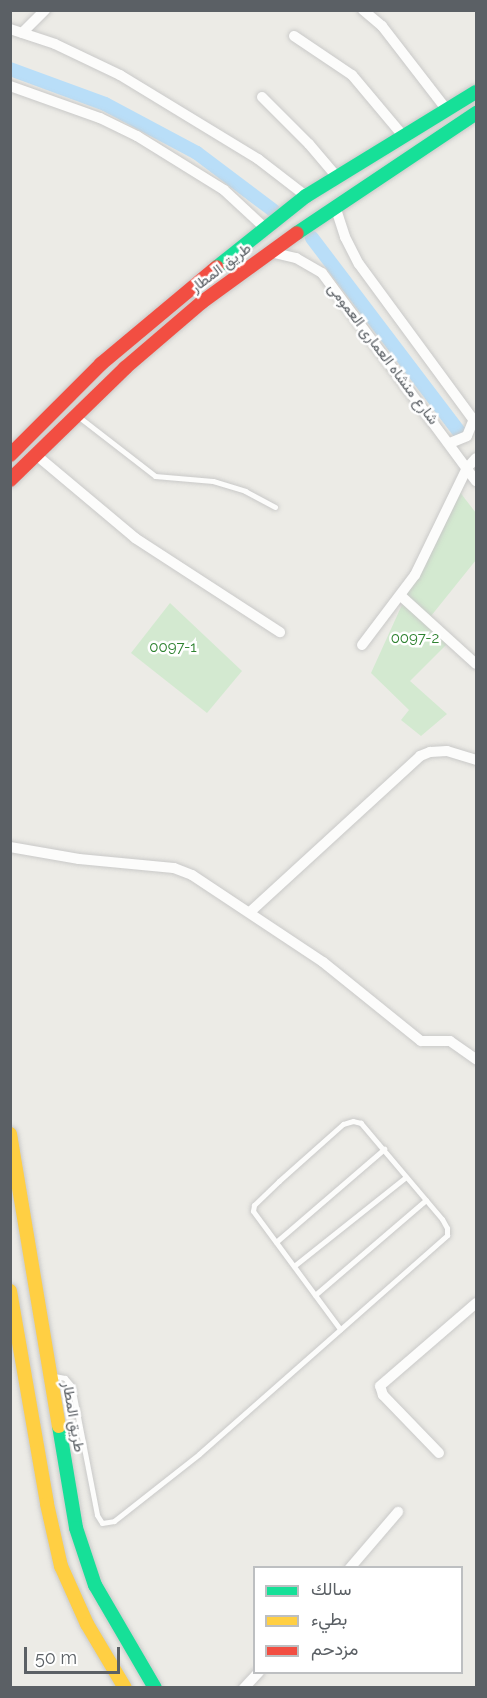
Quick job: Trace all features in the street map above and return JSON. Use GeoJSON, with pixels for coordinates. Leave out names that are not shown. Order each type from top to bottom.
{"type":"FeatureCollection","features":[{"type":"Feature","properties":{"kind":"main road","name":"طريق المطار"},"geometry":{"type":"LineString","coordinates":[[10,455],[119,348],[306,196],[477,92]]}},
{"type":"Feature","properties":{"kind":"main road","name":"طريق المطار"},"geometry":{"type":"LineString","coordinates":[[10,480],[75,414],[163,334],[270,251],[477,113]]}},
{"type":"Feature","properties":{"kind":"main road","name":"طريق المطار"},"geometry":{"type":"LineString","coordinates":[[10,1134],[76,1528],[84,1557],[108,1611],[155,1688]]}},
{"type":"Feature","properties":{"kind":"main road"},"geometry":{"type":"LineString","coordinates":[[10,1291],[47,1504],[62,1566],[87,1624],[125,1688]]}},
{"type":"Feature","properties":{"kind":"street"},"geometry":{"type":"LineString","coordinates":[[22,33],[45,10]]}},
{"type":"Feature","properties":{"kind":"street"},"geometry":{"type":"LineString","coordinates":[[363,10],[382,26],[447,110]]}},
{"type":"Feature","properties":{"kind":"street"},"geometry":{"type":"LineString","coordinates":[[10,29],[88,58],[120,75],[258,159],[306,196]]}},
{"type":"Feature","properties":{"kind":"street"},"geometry":{"type":"LineString","coordinates":[[294,36],[352,75],[404,137]]}},
{"type":"Feature","properties":{"kind":"street"},"geometry":{"type":"LineString","coordinates":[[10,86],[100,118],[137,136],[224,190],[265,228]]}},
{"type":"Feature","properties":{"kind":"street"},"geometry":{"type":"LineString","coordinates":[[262,98],[309,144],[337,177]]}},
{"type":"Feature","properties":{"kind":"street"},"geometry":{"type":"LineString","coordinates":[[335,206],[345,237],[359,264],[474,417],[467,436],[450,443]]}},
{"type":"Feature","properties":{"kind":"street","name":"شارع منشاه العمارى العمومى"},"geometry":{"type":"LineString","coordinates":[[270,251],[296,258],[322,273],[477,481]]}},
{"type":"Feature","properties":{"kind":"street"},"geometry":{"type":"LineString","coordinates":[[35,454],[135,538],[280,632]]}},
{"type":"Feature","properties":{"kind":"street"},"geometry":{"type":"LineString","coordinates":[[362,645],[401,596],[427,553],[467,468],[477,458]]}},
{"type":"Feature","properties":{"kind":"street"},"geometry":{"type":"LineString","coordinates":[[401,596],[477,664]]}},
{"type":"Feature","properties":{"kind":"street"},"geometry":{"type":"LineString","coordinates":[[250,912],[420,756],[447,751],[477,760]]}},
{"type":"Feature","properties":{"kind":"street"},"geometry":{"type":"LineString","coordinates":[[10,847],[79,859],[174,868],[192,874],[323,962],[421,1041],[450,1041],[477,1059]]}},
{"type":"Feature","properties":{"kind":"street"},"geometry":{"type":"LineString","coordinates":[[439,1453],[383,1395],[380,1386],[477,1304]]}},
{"type":"Feature","properties":{"kind":"street"},"geometry":{"type":"LineString","coordinates":[[352,1566],[398,1512]]}},
{"type":"Feature","properties":{"kind":"street"},"geometry":{"type":"LineString","coordinates":[[244,1688],[257,1674]]}},
{"type":"Feature","properties":{"kind":"lane"},"geometry":{"type":"LineString","coordinates":[[75,414],[155,476],[213,481],[245,491],[275,507]]}},
{"type":"Feature","properties":{"kind":"lane"},"geometry":{"type":"LineString","coordinates":[[49,1376],[63,1377],[72,1386],[94,1505],[99,1519],[107,1523],[199,1454],[447,1235],[446,1224],[384,1149],[361,1123],[348,1121],[254,1205],[254,1211],[339,1329]]}},
{"type":"Feature","properties":{"kind":"lane"},"geometry":{"type":"LineString","coordinates":[[276,1242],[384,1149]]}},
{"type":"Feature","properties":{"kind":"lane"},"geometry":{"type":"LineString","coordinates":[[294,1266],[406,1176]]}},
{"type":"Feature","properties":{"kind":"lane"},"geometry":{"type":"LineString","coordinates":[[315,1295],[426,1200]]}},
{"type":"Feature","properties":{"kind":"green space","name":"0097-2"},"geometry":{"type":"Polygon","coordinates":[[[459,491],[476,513],[476,560],[431,616],[452,639],[410,681],[447,714],[421,736],[401,720],[409,710],[371,673],[411,585],[459,491]]]}},
{"type":"Feature","properties":{"kind":"green space","name":"0097-1"},"geometry":{"type":"Polygon","coordinates":[[[170,603],[242,671],[207,713],[131,653],[170,603]]]}},
{"type":"Feature","properties":{"kind":"waterway"},"geometry":{"type":"LineString","coordinates":[[10,69],[105,104],[197,153],[274,211]]}},
{"type":"Feature","properties":{"kind":"waterway"},"geometry":{"type":"LineString","coordinates":[[312,238],[461,434]]}},
{"type":"Feature","properties":{"kind":"traffic: fast"},"geometry":{"type":"LineString","coordinates":[[217,267],[306,196],[476,92]]}},
{"type":"Feature","properties":{"kind":"traffic: fast"},"geometry":{"type":"LineString","coordinates":[[297,233],[476,113]]}},
{"type":"Feature","properties":{"kind":"traffic: fast"},"geometry":{"type":"LineString","coordinates":[[59,1426],[76,1528],[95,1585],[155,1688]]}},
{"type":"Feature","properties":{"kind":"traffic: slow"},"geometry":{"type":"LineString","coordinates":[[10,1134],[59,1426]]}},
{"type":"Feature","properties":{"kind":"traffic: slow"},"geometry":{"type":"LineString","coordinates":[[10,1291],[47,1504],[61,1566],[87,1624],[125,1688]]}},
{"type":"Feature","properties":{"kind":"traffic: jam"},"geometry":{"type":"LineString","coordinates":[[10,480],[125,368],[202,302],[297,233]]}},
{"type":"Feature","properties":{"kind":"traffic: jam"},"geometry":{"type":"LineString","coordinates":[[10,455],[101,364],[217,267]]}}]}
